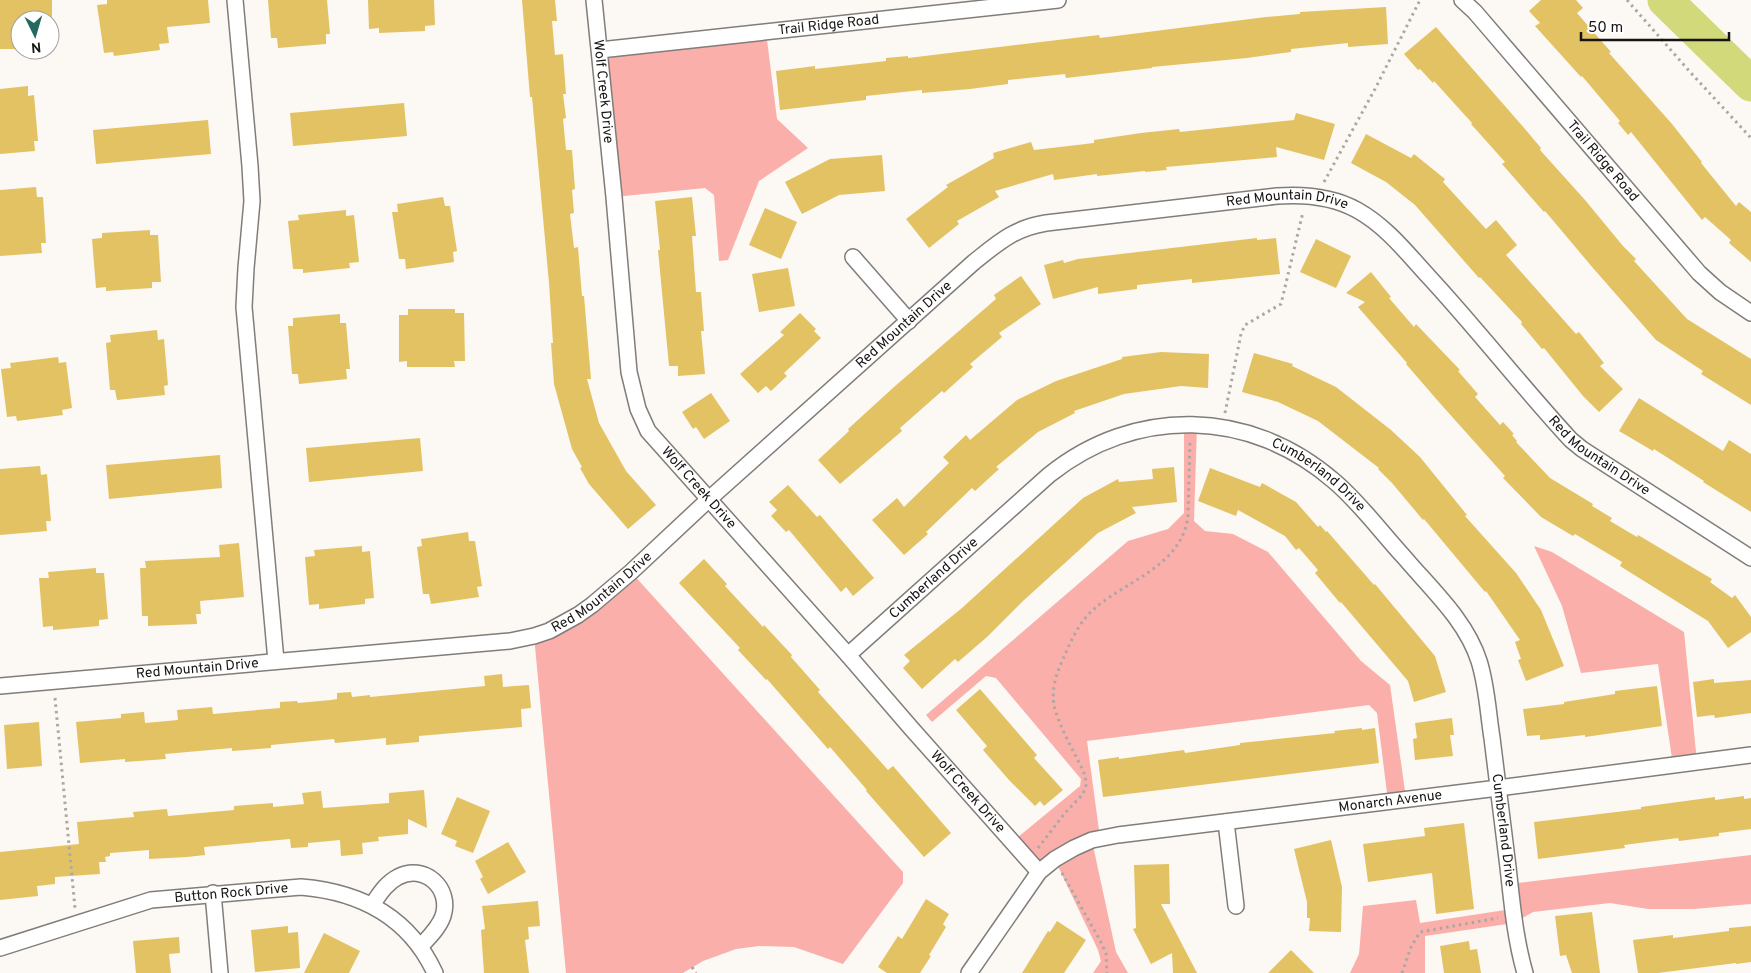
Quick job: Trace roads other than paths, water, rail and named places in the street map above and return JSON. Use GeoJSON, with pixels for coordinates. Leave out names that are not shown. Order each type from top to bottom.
{"type":"FeatureCollection","features":[{"type":"Feature","properties":{"kind":"street"},"geometry":{"type":"LineString","coordinates":[[235,0],[252,201],[244,307],[276,661]]}},
{"type":"Feature","properties":{"kind":"street","name":"Wolf Creek Drive"},"geometry":{"type":"LineString","coordinates":[[594,0],[615,206],[629,372],[633,394],[641,418],[652,438],[848,655],[1039,872]]}},
{"type":"Feature","properties":{"kind":"street","name":"Trail Ridge Road"},"geometry":{"type":"LineString","coordinates":[[600,50],[1058,0]]}},
{"type":"Feature","properties":{"kind":"street","name":"Trail Ridge Road"},"geometry":{"type":"LineString","coordinates":[[1462,0],[1475,12],[1698,273],[1720,292],[1751,313]]}},
{"type":"Feature","properties":{"kind":"street","name":"Red Mountain Drive"},"geometry":{"type":"LineString","coordinates":[[0,686],[510,641],[549,632],[578,616],[631,572],[708,500],[974,262],[1006,238],[1023,228],[1046,223],[1258,198],[1312,195],[1343,203],[1357,210],[1385,230],[1449,298],[1571,440],[1751,558]]}},
{"type":"Feature","properties":{"kind":"street"},"geometry":{"type":"LineString","coordinates":[[853,257],[908,321]]}},
{"type":"Feature","properties":{"kind":"street","name":"Cumberland Drive"},"geometry":{"type":"LineString","coordinates":[[848,655],[1058,468],[1086,450],[1123,434],[1149,428],[1190,425],[1222,428],[1251,435],[1286,448],[1335,481],[1358,505],[1457,619],[1474,647],[1483,675],[1513,916],[1517,944],[1525,973]]}},
{"type":"Feature","properties":{"kind":"street","name":"Monarch Avenue"},"geometry":{"type":"LineString","coordinates":[[970,973],[1039,872],[1054,859],[1074,848],[1100,838],[1751,755]]}},
{"type":"Feature","properties":{"kind":"street"},"geometry":{"type":"LineString","coordinates":[[1226,822],[1236,906]]}},
{"type":"Feature","properties":{"kind":"street"},"geometry":{"type":"LineString","coordinates":[[372,905],[386,886],[402,875],[420,875],[437,883],[445,899],[443,917],[435,930],[420,947]]}},
{"type":"Feature","properties":{"kind":"street","name":"Button Rock Drive"},"geometry":{"type":"LineString","coordinates":[[0,948],[151,900],[214,893],[301,887],[317,888],[338,893],[372,905],[389,915],[401,925],[420,947],[435,973]]}},
{"type":"Feature","properties":{"kind":"street"},"geometry":{"type":"LineString","coordinates":[[214,893],[220,973]]}},
{"type":"Feature","properties":{"kind":"waterway"},"geometry":{"type":"LineString","coordinates":[[1665,0],[1751,84]]}}]}
